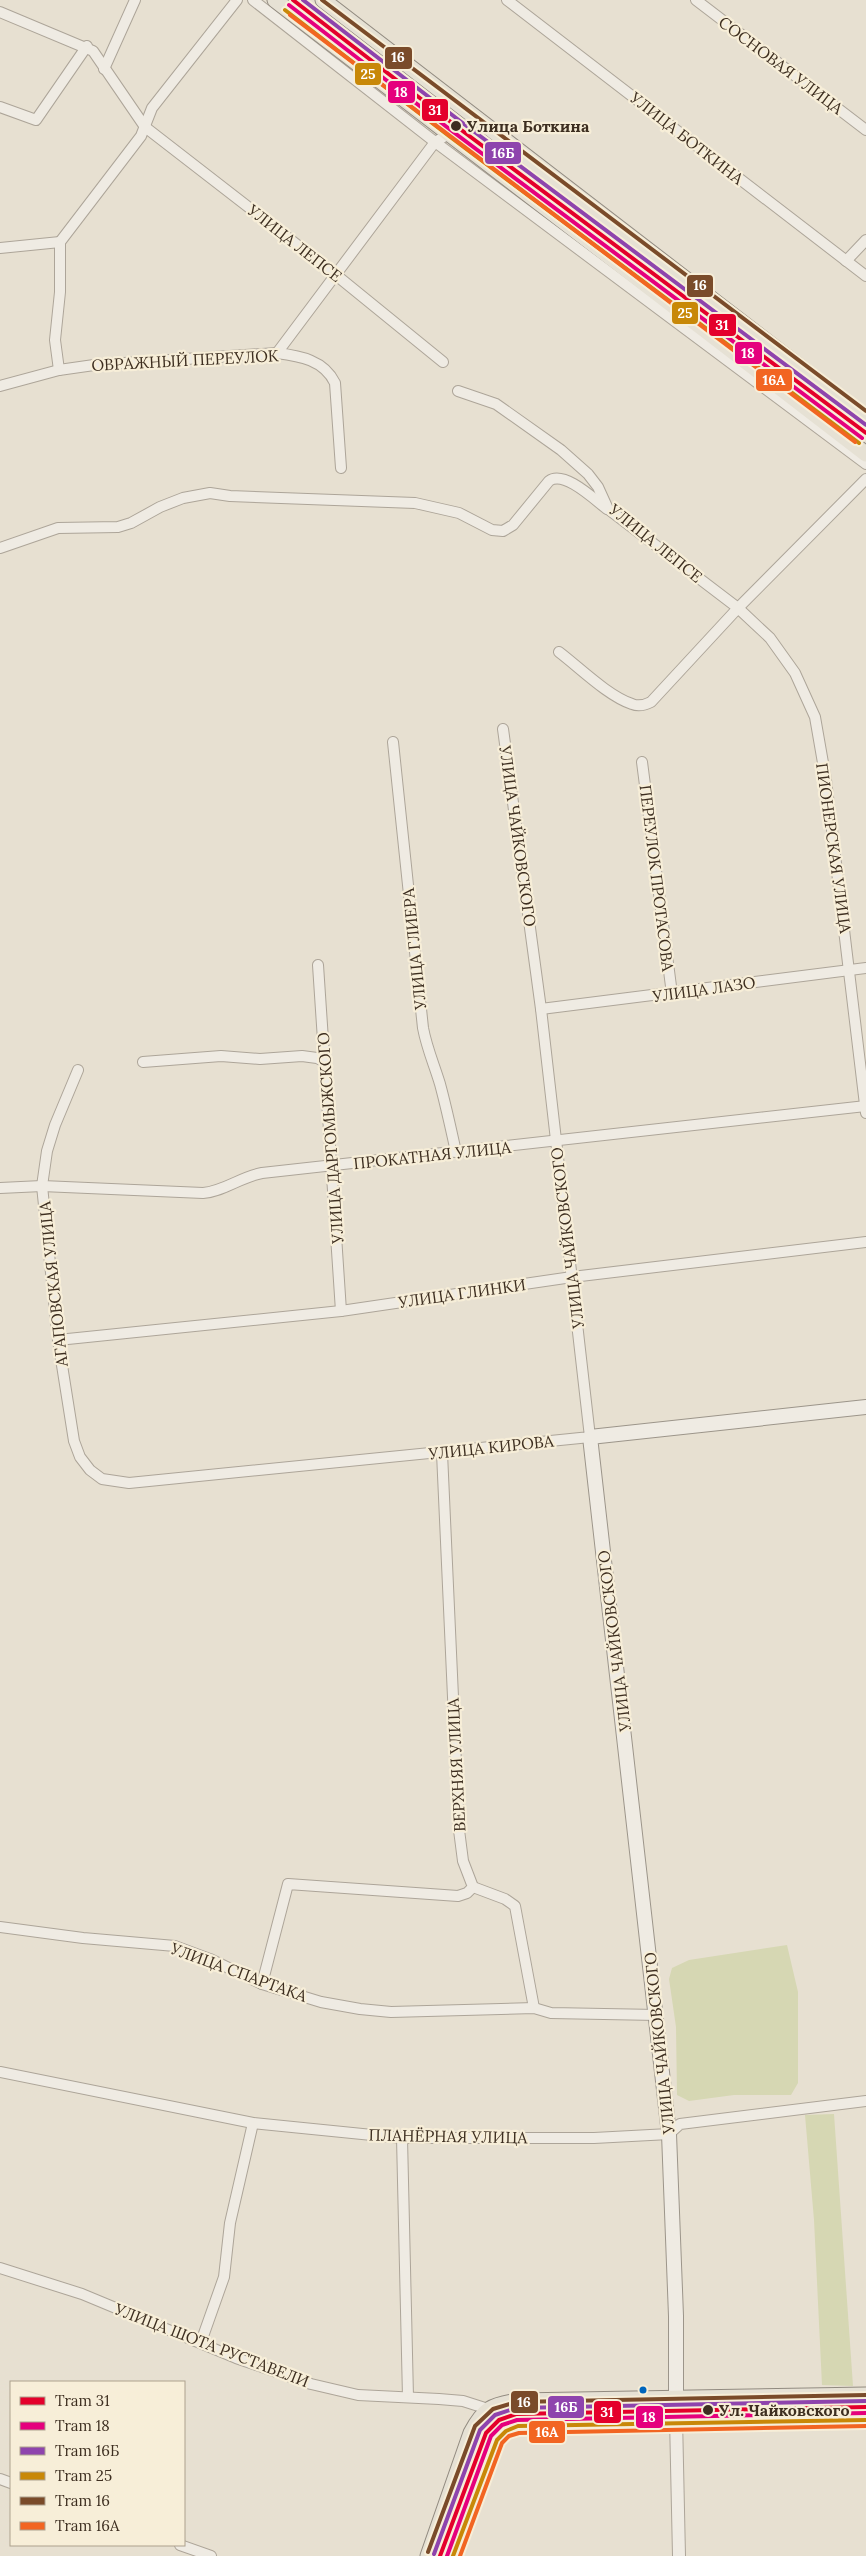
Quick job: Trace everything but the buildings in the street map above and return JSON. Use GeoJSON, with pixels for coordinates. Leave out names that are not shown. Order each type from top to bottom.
{"type":"FeatureCollection","features":[{"type":"Feature","properties":{"kind":"main road"},"geometry":{"type":"LineString","coordinates":[[275,0],[866,454]]}},
{"type":"Feature","properties":{"kind":"main road"},"geometry":{"type":"LineString","coordinates":[[323,0],[866,418]]}},
{"type":"Feature","properties":{"kind":"main road","name":"УЛИЦА КИРОВА"},"geometry":{"type":"LineString","coordinates":[[590,1437],[866,1407]]}},
{"type":"Feature","properties":{"kind":"main road","name":"УЛИЦА ЧАЙКОВСКОГО"},"geometry":{"type":"LineString","coordinates":[[590,1437],[669,2134],[673,2189],[676,2418]]}},
{"type":"Feature","properties":{"kind":"main road"},"geometry":{"type":"LineString","coordinates":[[428,2556],[471,2433],[479,2417],[488,2408],[518,2401],[866,2395]]}},
{"type":"Feature","properties":{"kind":"main road"},"geometry":{"type":"LineString","coordinates":[[449,2556],[489,2442],[510,2422],[535,2418],[676,2418],[866,2412]]}},
{"type":"Feature","properties":{"kind":"street"},"geometry":{"type":"LineString","coordinates":[[104,69],[135,0]]}},
{"type":"Feature","properties":{"kind":"street"},"geometry":{"type":"LineString","coordinates":[[59,370],[55,340],[60,292],[60,242],[141,136],[152,108],[237,0]]}},
{"type":"Feature","properties":{"kind":"street"},"geometry":{"type":"LineString","coordinates":[[253,0],[435,142],[866,464]]}},
{"type":"Feature","properties":{"kind":"street","name":"УЛИЦА БОТКИНА"},"geometry":{"type":"LineString","coordinates":[[507,0],[866,276]]}},
{"type":"Feature","properties":{"kind":"street","name":"СОСНОВАЯ УЛИЦА"},"geometry":{"type":"LineString","coordinates":[[696,0],[866,130]]}},
{"type":"Feature","properties":{"kind":"street"},"geometry":{"type":"LineString","coordinates":[[0,12],[87,46],[36,120],[0,107]]}},
{"type":"Feature","properties":{"kind":"street","name":"УЛИЦА ЛЕПСЕ"},"geometry":{"type":"LineString","coordinates":[[87,46],[145,127],[336,275],[443,362]]}},
{"type":"Feature","properties":{"kind":"street"},"geometry":{"type":"LineString","coordinates":[[277,353],[435,142],[449,134]]}},
{"type":"Feature","properties":{"kind":"street"},"geometry":{"type":"LineString","coordinates":[[846,261],[866,240]]}},
{"type":"Feature","properties":{"kind":"street"},"geometry":{"type":"LineString","coordinates":[[0,248],[60,242]]}},
{"type":"Feature","properties":{"kind":"street","name":"ОВРАЖНЫЙ ПЕРЕУЛОК"},"geometry":{"type":"LineString","coordinates":[[0,386],[59,370],[94,365],[277,353],[300,356],[319,364],[331,375],[337,392],[341,468]]}},
{"type":"Feature","properties":{"kind":"street","name":"УЛИЦА ЛЕПСЕ"},"geometry":{"type":"LineString","coordinates":[[458,391],[496,404],[561,450],[588,474],[598,487],[608,509],[738,608]]}},
{"type":"Feature","properties":{"kind":"street"},"geometry":{"type":"LineString","coordinates":[[0,548],[58,528],[118,527],[131,523],[160,507],[196,494],[415,503],[459,513],[492,530],[504,531],[513,525],[550,481],[558,478],[568,480],[608,509]]}},
{"type":"Feature","properties":{"kind":"street"},"geometry":{"type":"LineString","coordinates":[[560,652],[615,695],[632,704],[644,705],[657,696],[738,608],[866,479]]}},
{"type":"Feature","properties":{"kind":"street","name":"ПИОНЕРСКАЯ УЛИЦА"},"geometry":{"type":"LineString","coordinates":[[738,608],[770,638],[795,673],[815,717],[826,780],[866,1109]]}},
{"type":"Feature","properties":{"kind":"street","name":"УЛИЦА ЧАЙКОВСКОГО"},"geometry":{"type":"LineString","coordinates":[[503,729],[541,1009],[590,1437]]}},
{"type":"Feature","properties":{"kind":"street","name":"УЛИЦА ГЛИЕРА"},"geometry":{"type":"LineString","coordinates":[[393,742],[423,1028],[429,1056],[445,1103],[456,1152]]}},
{"type":"Feature","properties":{"kind":"street","name":"ПЕРЕУЛОК ПРОТАСОВА"},"geometry":{"type":"LineString","coordinates":[[642,762],[672,994]]}},
{"type":"Feature","properties":{"kind":"street","name":"УЛИЦА ДАРГОМЫЖСКОГО"},"geometry":{"type":"LineString","coordinates":[[318,965],[341,1311]]}},
{"type":"Feature","properties":{"kind":"street","name":"УЛИЦА ЛАЗО"},"geometry":{"type":"LineString","coordinates":[[541,1009],[672,994],[866,968]]}},
{"type":"Feature","properties":{"kind":"street"},"geometry":{"type":"LineString","coordinates":[[143,1062],[220,1056],[260,1059],[302,1056],[317,1058],[325,1062]]}},
{"type":"Feature","properties":{"kind":"street","name":"АГАПОВСКАЯ УЛИЦА"},"geometry":{"type":"LineString","coordinates":[[78,1070],[55,1125],[42,1186],[58,1340],[76,1448],[90,1470],[102,1479],[115,1482]]}},
{"type":"Feature","properties":{"kind":"street","name":"ПРОКАТНАЯ УЛИЦА"},"geometry":{"type":"LineString","coordinates":[[0,1188],[42,1186],[202,1193],[225,1189],[252,1175],[331,1165],[866,1109]]}},
{"type":"Feature","properties":{"kind":"street","name":"УЛИЦА ГЛИНКИ"},"geometry":{"type":"LineString","coordinates":[[58,1340],[341,1311],[572,1277],[866,1242]]}},
{"type":"Feature","properties":{"kind":"street","name":"УЛИЦА КИРОВА"},"geometry":{"type":"LineString","coordinates":[[115,1482],[442,1453],[590,1437]]}},
{"type":"Feature","properties":{"kind":"street","name":"ВЕРХНЯЯ УЛИЦА"},"geometry":{"type":"LineString","coordinates":[[442,1453],[459,1830],[463,1861],[473,1888]]}},
{"type":"Feature","properties":{"kind":"street"},"geometry":{"type":"LineString","coordinates":[[262,1984],[288,1884],[458,1896],[468,1893],[473,1888],[511,1902],[515,1906],[534,2008]]}},
{"type":"Feature","properties":{"kind":"street","name":"УЛИЦА СПАРТАКА"},"geometry":{"type":"LineString","coordinates":[[0,1927],[82,1938],[175,1946],[210,1959],[262,1984],[321,2002],[391,2012],[534,2008],[551,2013],[657,2015]]}},
{"type":"Feature","properties":{"kind":"street","name":"ПЛАНЁРНАЯ УЛИЦА"},"geometry":{"type":"LineString","coordinates":[[0,2072],[253,2123],[402,2138],[594,2138],[669,2134],[680,2124],[866,2101]]}},
{"type":"Feature","properties":{"kind":"street"},"geometry":{"type":"LineString","coordinates":[[201,2342],[224,2277],[230,2223],[253,2123]]}},
{"type":"Feature","properties":{"kind":"street"},"geometry":{"type":"LineString","coordinates":[[402,2138],[408,2397]]}},
{"type":"Feature","properties":{"kind":"street","name":"УЛИЦА ШОТА РУСТАВЕЛИ"},"geometry":{"type":"LineString","coordinates":[[0,2268],[82,2294],[236,2358],[311,2384],[358,2395],[463,2401],[488,2408]]}},
{"type":"Feature","properties":{"kind":"street","name":"УЛИЦА ЧАЙКОВСКОГО"},"geometry":{"type":"LineString","coordinates":[[676,2418],[679,2556]]}},
{"type":"Feature","properties":{"kind":"street"},"geometry":{"type":"LineString","coordinates":[[183,2546],[208,2556]]}},
{"type":"Feature","properties":{"kind":"green space"},"geometry":{"type":"Polygon","coordinates":[[[787,1945],[798,1992],[798,2083],[791,2095],[734,2095],[689,2101],[677,2095],[676,2027],[669,1979],[672,1968],[689,1960],[787,1945]]]}},
{"type":"Feature","properties":{"kind":"green space"},"geometry":{"type":"Polygon","coordinates":[[[834,2114],[853,2386],[822,2385],[814,2220],[805,2115],[834,2114]]]}},
{"type":"Feature","properties":{"kind":"tram line","name":"31"},"geometry":{"type":"LineString","coordinates":[[293,0],[456,126],[866,433]]}},
{"type":"Feature","properties":{"kind":"tram line","name":"16Б"},"geometry":{"type":"LineString","coordinates":[[303,0],[460,121],[866,425]]}},
{"type":"Feature","properties":{"kind":"tram line","name":"16"},"geometry":{"type":"LineString","coordinates":[[322,0],[866,411]]}},
{"type":"Feature","properties":{"kind":"tram line","name":"18"},"geometry":{"type":"LineString","coordinates":[[289,5],[452,131],[862,438]]}},
{"type":"Feature","properties":{"kind":"tram line","name":"25"},"geometry":{"type":"LineString","coordinates":[[285,10],[449,136],[859,443]]}},
{"type":"Feature","properties":{"kind":"tram line","name":"16А"},"geometry":{"type":"LineString","coordinates":[[290,15],[855,442]]}},
{"type":"Feature","properties":{"kind":"tram line","name":"16"},"geometry":{"type":"LineString","coordinates":[[428,2552],[475,2426],[493,2409],[516,2402],[866,2395]]}},
{"type":"Feature","properties":{"kind":"tram line","name":"16Б"},"geometry":{"type":"LineString","coordinates":[[434,2554],[480,2430],[495,2415],[516,2408],[866,2401]]}},
{"type":"Feature","properties":{"kind":"tram line","name":"31"},"geometry":{"type":"LineString","coordinates":[[440,2556],[486,2433],[499,2420],[516,2414],[866,2407]]}},
{"type":"Feature","properties":{"kind":"tram line","name":"18"},"geometry":{"type":"LineString","coordinates":[[447,2556],[491,2436],[502,2425],[517,2420],[866,2413]]}},
{"type":"Feature","properties":{"kind":"tram line","name":"25"},"geometry":{"type":"LineString","coordinates":[[453,2556],[497,2440],[506,2431],[518,2426],[866,2420]]}},
{"type":"Feature","properties":{"kind":"tram line","name":"16А"},"geometry":{"type":"LineString","coordinates":[[460,2556],[502,2443],[509,2436],[519,2433],[866,2426]]}},
{"type":"Feature","properties":{"kind":"place","name":"Улица Боткина"},"geometry":{"type":"Point","coordinates":[456,126]}},
{"type":"Feature","properties":{"kind":"place","name":"Ул. Чайковского"},"geometry":{"type":"Point","coordinates":[708,2410]}}]}
